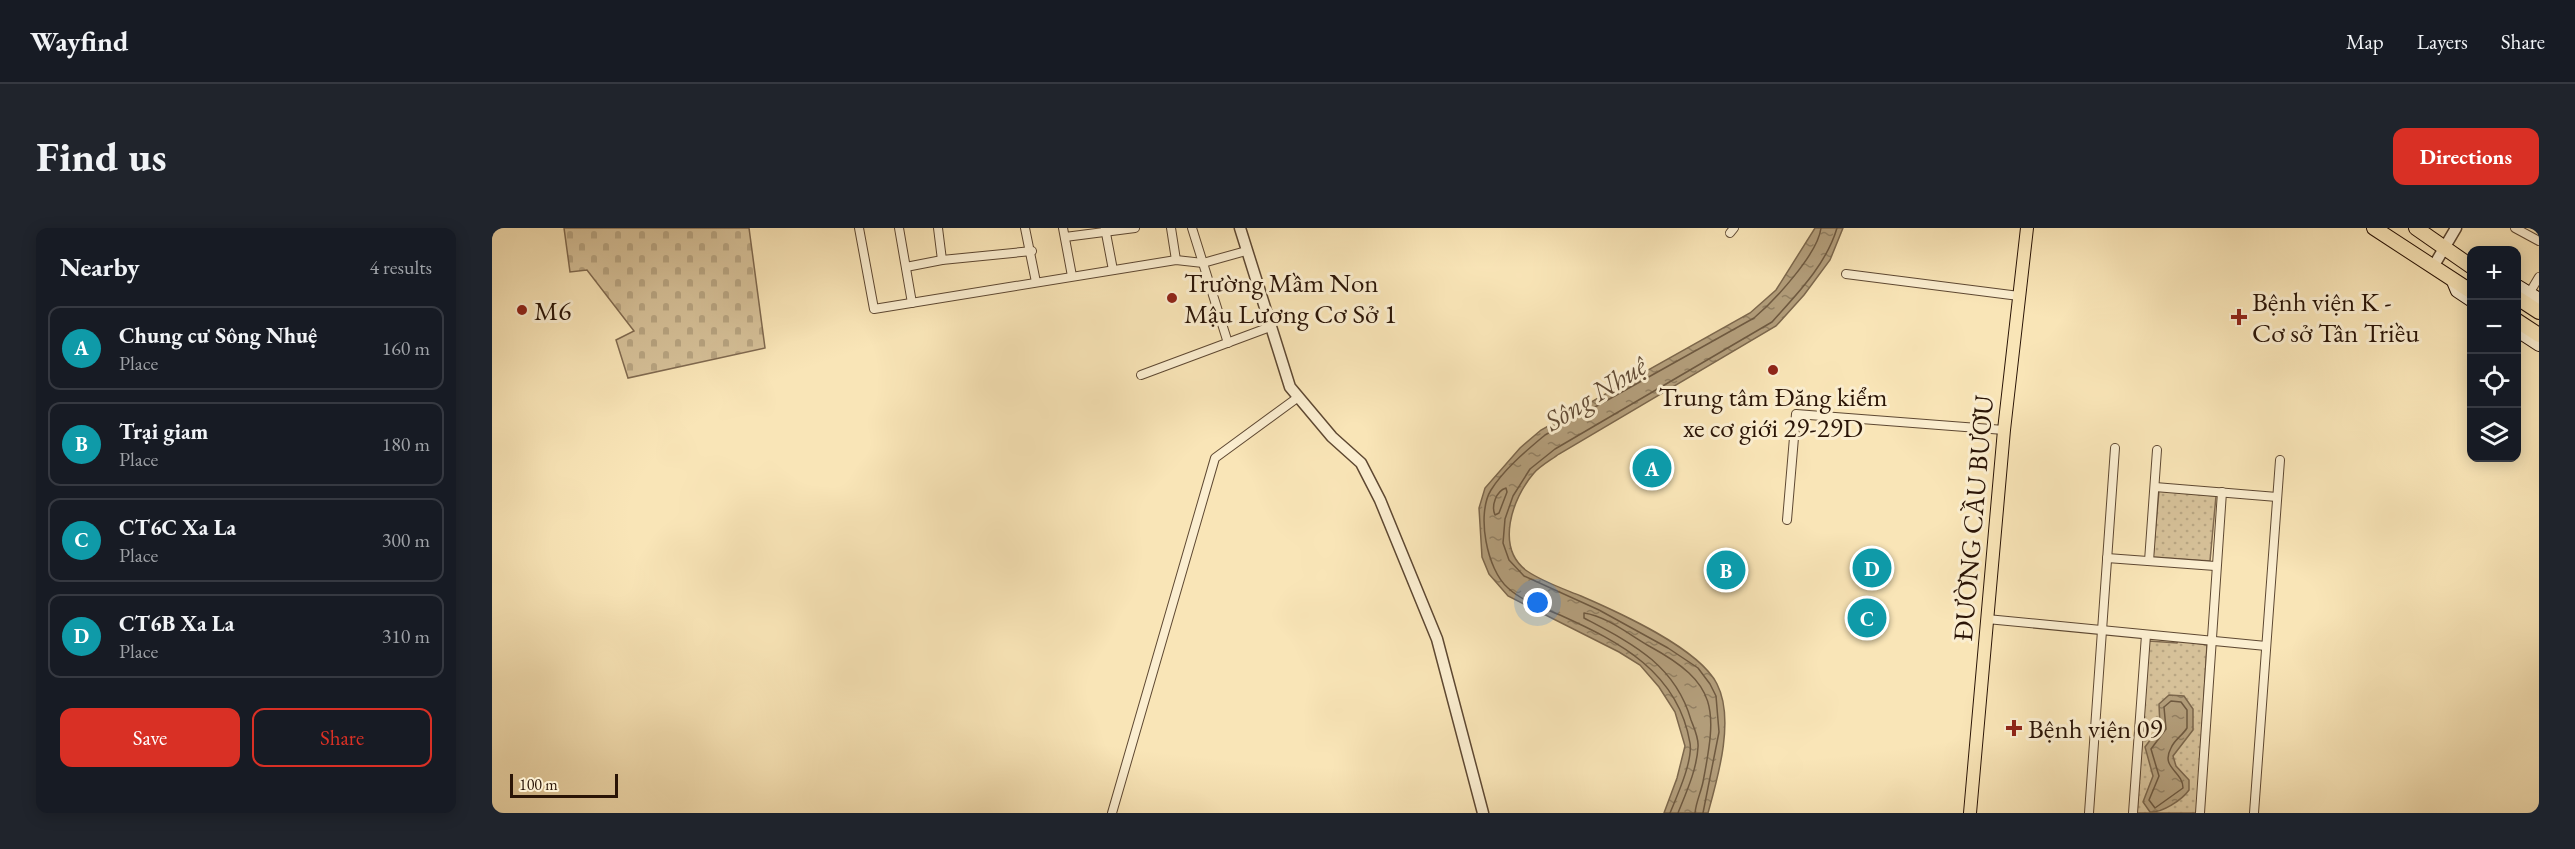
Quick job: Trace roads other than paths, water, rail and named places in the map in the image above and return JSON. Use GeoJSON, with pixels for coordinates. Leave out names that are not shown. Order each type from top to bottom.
{"type":"FeatureCollection","features":[{"type":"Feature","properties":{"kind":"highway"},"geometry":{"type":"LineString","coordinates":[[2374,228],[2467,289]]}},
{"type":"Feature","properties":{"kind":"highway"},"geometry":{"type":"LineString","coordinates":[[2416,228],[2467,262]]}},
{"type":"Feature","properties":{"kind":"highway"},"geometry":{"type":"LineString","coordinates":[[2527,298],[2539,312]]}},
{"type":"Feature","properties":{"kind":"main road","name":"ĐƯỜNG CẦU BƯƠU"},"geometry":{"type":"LineString","coordinates":[[1970,813],[2004,430],[2026,228]]}},
{"type":"Feature","properties":{"kind":"main road"},"geometry":{"type":"LineString","coordinates":[[2452,279],[2457,291],[2470,300]]}},
{"type":"Feature","properties":{"kind":"main road"},"geometry":{"type":"LineString","coordinates":[[2528,333],[2539,345]]}},
{"type":"Feature","properties":{"kind":"street"},"geometry":{"type":"LineString","coordinates":[[860,228],[874,309],[1176,260],[1203,263],[1246,251]]}},
{"type":"Feature","properties":{"kind":"street"},"geometry":{"type":"LineString","coordinates":[[899,228],[912,303]]}},
{"type":"Feature","properties":{"kind":"street"},"geometry":{"type":"LineString","coordinates":[[938,228],[942,260]]}},
{"type":"Feature","properties":{"kind":"street"},"geometry":{"type":"LineString","coordinates":[[1025,228],[1032,251],[1036,282]]}},
{"type":"Feature","properties":{"kind":"street"},"geometry":{"type":"LineString","coordinates":[[1072,276],[1064,233],[1135,228]]}},
{"type":"Feature","properties":{"kind":"street"},"geometry":{"type":"LineString","coordinates":[[1171,228],[1176,260]]}},
{"type":"Feature","properties":{"kind":"street"},"geometry":{"type":"LineString","coordinates":[[1192,228],[1228,343]]}},
{"type":"Feature","properties":{"kind":"street"},"geometry":{"type":"LineString","coordinates":[[1240,228],[1290,387],[1332,437],[1361,463],[1380,500],[1437,639],[1483,813]]}},
{"type":"Feature","properties":{"kind":"street"},"geometry":{"type":"LineString","coordinates":[[2433,267],[2456,228]]}},
{"type":"Feature","properties":{"kind":"street"},"geometry":{"type":"LineString","coordinates":[[2515,228],[2539,241]]}},
{"type":"Feature","properties":{"kind":"street"},"geometry":{"type":"LineString","coordinates":[[1105,230],[1113,270]]}},
{"type":"Feature","properties":{"kind":"street"},"geometry":{"type":"LineString","coordinates":[[906,267],[942,260],[1032,251]]}},
{"type":"Feature","properties":{"kind":"street"},"geometry":{"type":"LineString","coordinates":[[1846,274],[2019,296]]}},
{"type":"Feature","properties":{"kind":"street"},"geometry":{"type":"LineString","coordinates":[[2527,298],[2539,277]]}},
{"type":"Feature","properties":{"kind":"street"},"geometry":{"type":"LineString","coordinates":[[1141,375],[1270,327]]}},
{"type":"Feature","properties":{"kind":"street"},"geometry":{"type":"LineString","coordinates":[[1112,813],[1215,458],[1297,398]]}},
{"type":"Feature","properties":{"kind":"street"},"geometry":{"type":"LineString","coordinates":[[1787,520],[1796,414],[2004,430]]}},
{"type":"Feature","properties":{"kind":"street"},"geometry":{"type":"LineString","coordinates":[[2089,813],[2115,448]]}},
{"type":"Feature","properties":{"kind":"street"},"geometry":{"type":"LineString","coordinates":[[2149,561],[2157,450]]}},
{"type":"Feature","properties":{"kind":"street"},"geometry":{"type":"LineString","coordinates":[[2254,813],[2280,460]]}},
{"type":"Feature","properties":{"kind":"street"},"geometry":{"type":"LineString","coordinates":[[2155,487],[2277,497]]}},
{"type":"Feature","properties":{"kind":"street"},"geometry":{"type":"LineString","coordinates":[[2200,813],[2215,566],[2222,492]]}},
{"type":"Feature","properties":{"kind":"street"},"geometry":{"type":"LineString","coordinates":[[2107,558],[2215,566]]}},
{"type":"Feature","properties":{"kind":"street"},"geometry":{"type":"LineString","coordinates":[[1987,620],[2266,646]]}},
{"type":"Feature","properties":{"kind":"street"},"geometry":{"type":"LineString","coordinates":[[2133,813],[2146,634]]}},
{"type":"Feature","properties":{"kind":"water"},"geometry":{"type":"Polygon","coordinates":[[[1815,228],[1843,228],[1830,260],[1804,295],[1776,326],[1559,454],[1536,470],[1519,496],[1510,523],[1509,536],[1512,550],[1517,561],[1527,571],[1656,632],[1693,657],[1708,671],[1717,684],[1725,714],[1725,731],[1720,766],[1708,813],[1664,813],[1677,778],[1685,746],[1675,712],[1659,687],[1640,665],[1508,596],[1489,574],[1482,557],[1479,508],[1485,488],[1520,448],[1541,430],[1750,313],[1776,290],[1815,228]]]}},
{"type":"Feature","properties":{"kind":"water"},"geometry":{"type":"Polygon","coordinates":[[[2169,695],[2184,696],[2193,709],[2193,730],[2173,756],[2176,766],[2189,780],[2189,790],[2171,805],[2150,812],[2143,802],[2153,776],[2145,747],[2160,727],[2159,704],[2169,695]]]}},
{"type":"Feature","properties":{"kind":"place","name":"Trường Mầm Non Mậu Lương Cơ Sở 1"},"geometry":{"type":"Point","coordinates":[1172,298]}},
{"type":"Feature","properties":{"kind":"place","name":"M6"},"geometry":{"type":"Point","coordinates":[522,310]}},
{"type":"Feature","properties":{"kind":"place","name":"Bệnh viện K - Cơ sở Tân Triều"},"geometry":{"type":"Point","coordinates":[2239,317]}},
{"type":"Feature","properties":{"kind":"place","name":"Trung tâm Đăng kiểm xe cơ giới 29-29D"},"geometry":{"type":"Point","coordinates":[1773,370]}},
{"type":"Feature","properties":{"kind":"place","name":"Chung cư Sông Nhuệ"},"geometry":{"type":"Point","coordinates":[1652,468]}},
{"type":"Feature","properties":{"kind":"place","name":"CT6B Xa La"},"geometry":{"type":"Point","coordinates":[1872,568]}},
{"type":"Feature","properties":{"kind":"place","name":"Trại giam"},"geometry":{"type":"Point","coordinates":[1726,570]}},
{"type":"Feature","properties":{"kind":"place","name":"CT6C Xa La"},"geometry":{"type":"Point","coordinates":[1867,618]}},
{"type":"Feature","properties":{"kind":"place","name":"Bệnh viện 09"},"geometry":{"type":"Point","coordinates":[2014,728]}},
{"type":"Feature","properties":{"kind":"water label","name":"Sông Nhuệ"},"geometry":{"type":"Point","coordinates":[1595,393]}}]}
